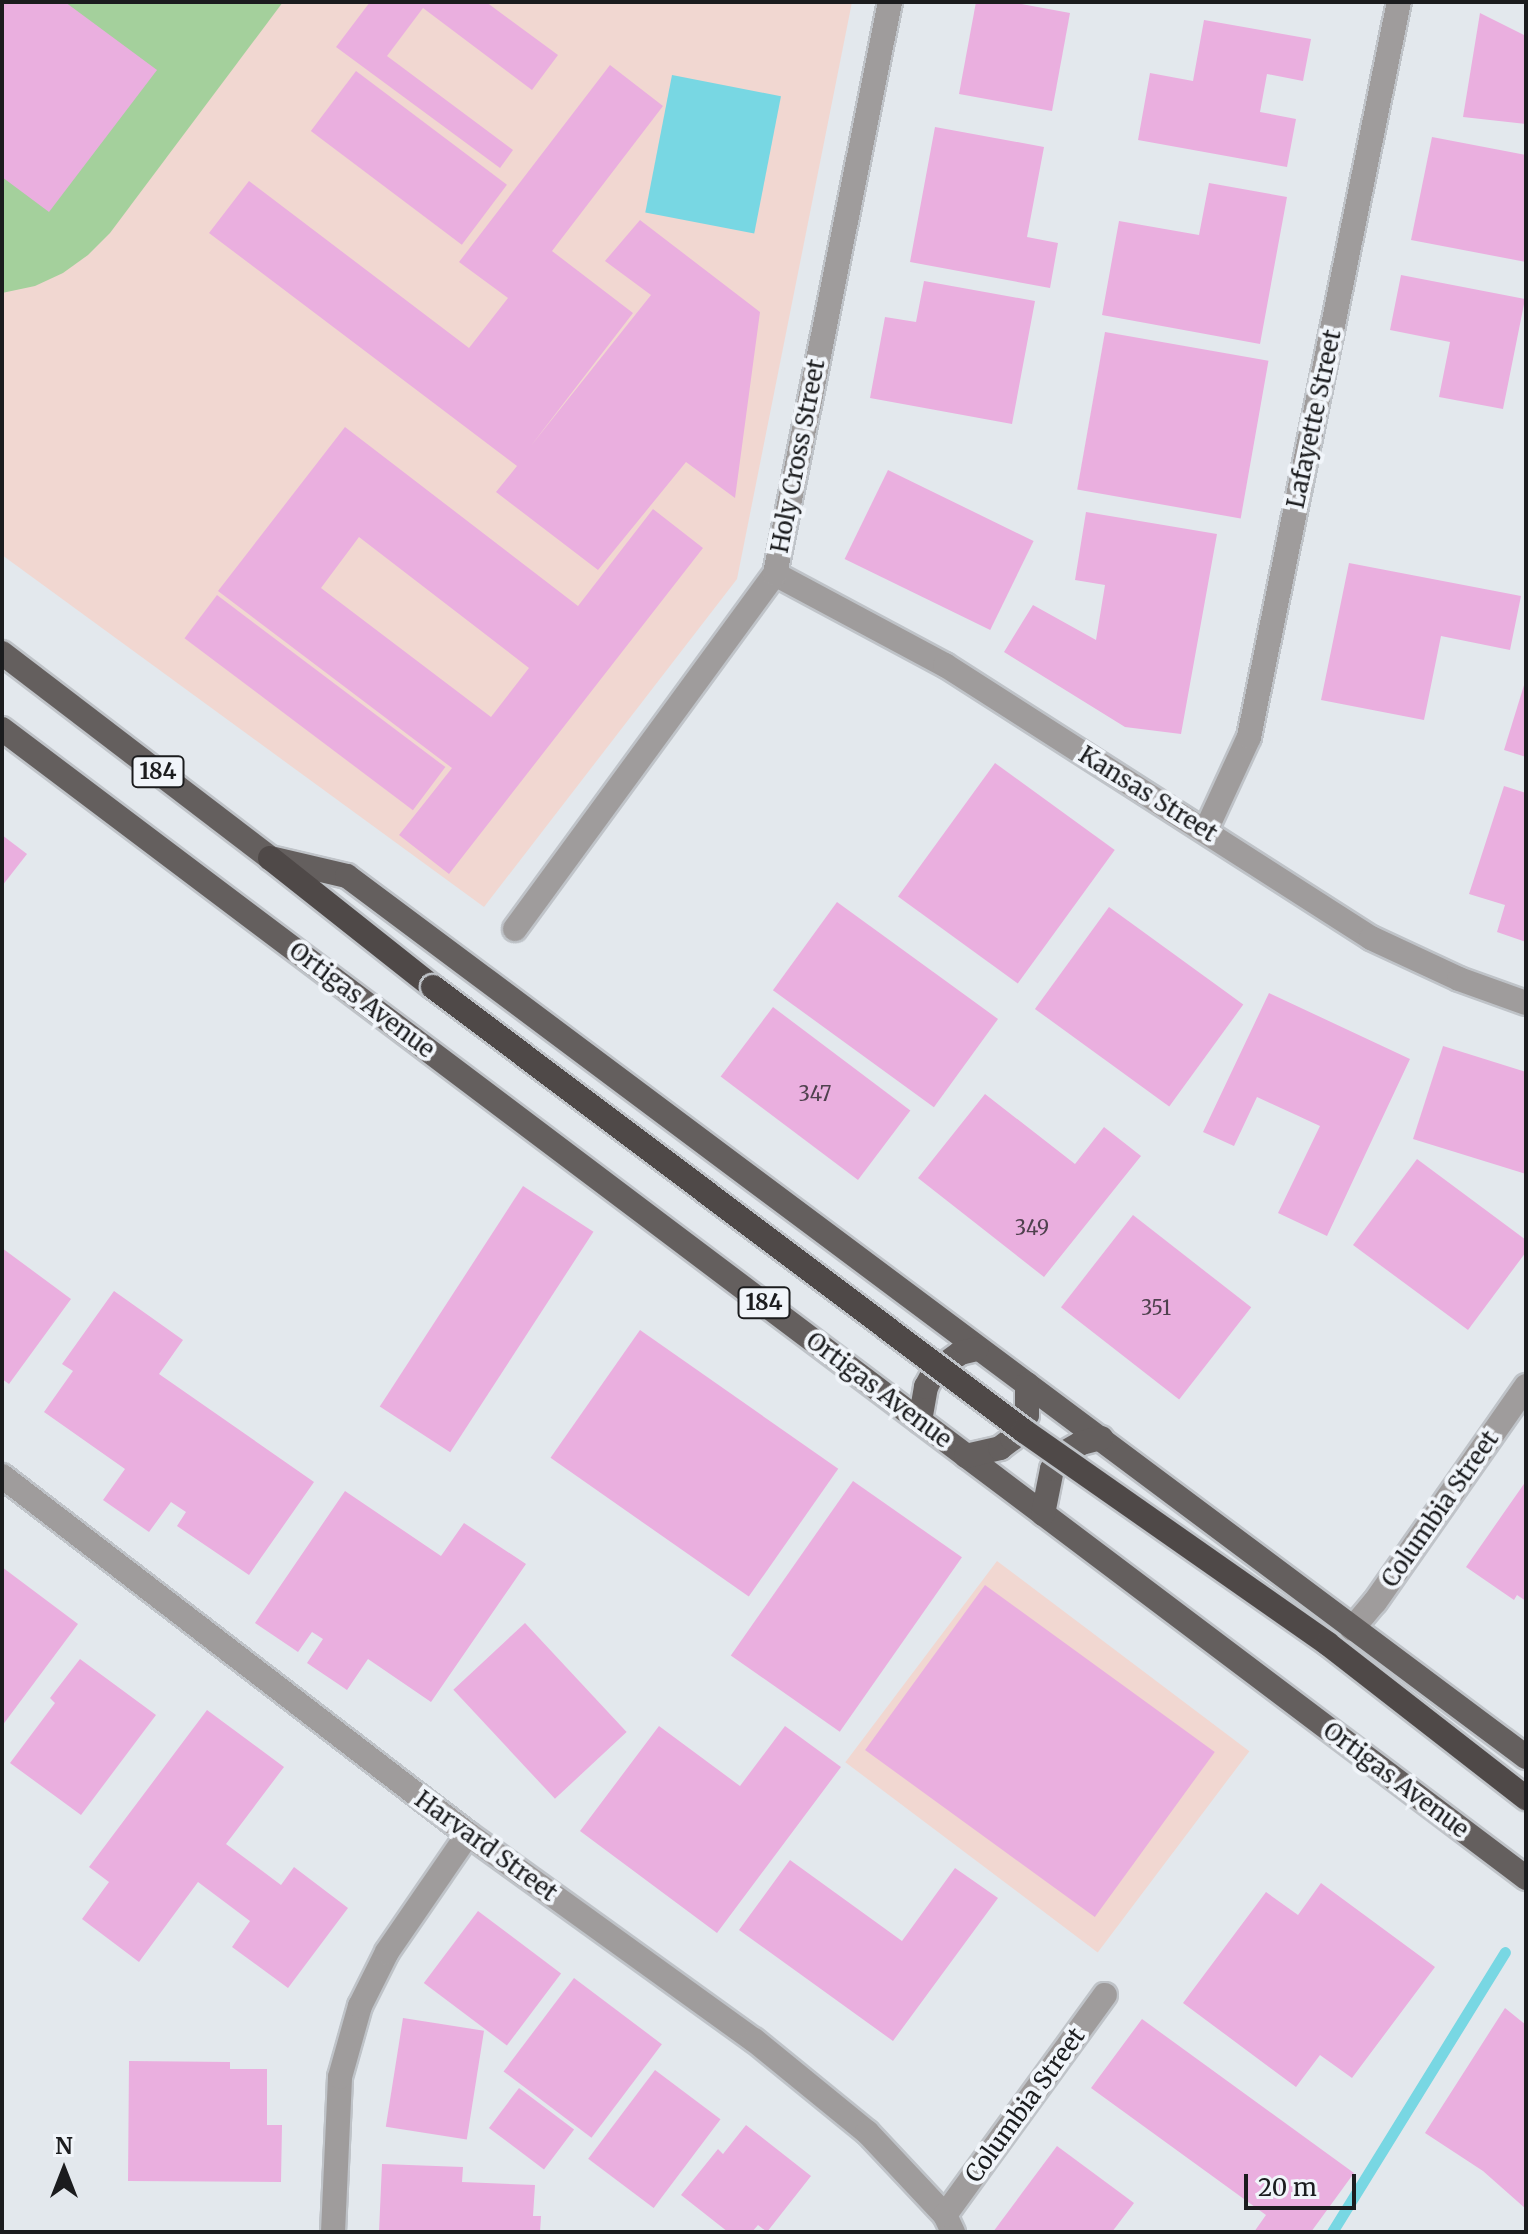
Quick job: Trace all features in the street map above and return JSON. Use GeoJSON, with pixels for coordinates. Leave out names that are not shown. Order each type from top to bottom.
{"type":"FeatureCollection","features":[{"type":"Feature","properties":{"kind":"highway"},"geometry":{"type":"LineString","coordinates":[[270,858],[433,987],[1024,1431],[1328,1644],[1526,1798]]}},
{"type":"Feature","properties":{"kind":"main road","name":"184"},"geometry":{"type":"LineString","coordinates":[[2,653],[270,858],[347,876],[1526,1757]]}},
{"type":"Feature","properties":{"kind":"main road","name":"Ortigas Avenue"},"geometry":{"type":"LineString","coordinates":[[2,729],[1526,1878]]}},
{"type":"Feature","properties":{"kind":"main road"},"geometry":{"type":"LineString","coordinates":[[920,1421],[926,1387],[934,1372],[952,1357],[977,1349]]}},
{"type":"Feature","properties":{"kind":"main road"},"geometry":{"type":"LineString","coordinates":[[966,1456],[1000,1448],[1012,1439],[1027,1415],[1027,1384]]}},
{"type":"Feature","properties":{"kind":"main road"},"geometry":{"type":"LineString","coordinates":[[1043,1514],[1052,1469],[1073,1448],[1101,1438]]}},
{"type":"Feature","properties":{"kind":"street","name":"Holy Cross Street"},"geometry":{"type":"LineString","coordinates":[[515,929],[775,574],[890,2]]}},
{"type":"Feature","properties":{"kind":"street","name":"Lafayette Street"},"geometry":{"type":"LineString","coordinates":[[1206,830],[1249,737],[1399,2]]}},
{"type":"Feature","properties":{"kind":"street","name":"Kansas Street"},"geometry":{"type":"LineString","coordinates":[[775,574],[945,665],[1032,724],[1206,830],[1371,938],[1459,979],[1526,1003]]}},
{"type":"Feature","properties":{"kind":"street","name":"Columbia Street"},"geometry":{"type":"LineString","coordinates":[[1352,1629],[1375,1602],[1526,1386]]}},
{"type":"Feature","properties":{"kind":"street","name":"Harvard Street"},"geometry":{"type":"LineString","coordinates":[[2,1476],[468,1834],[754,2040],[867,2132],[949,2224]]}},
{"type":"Feature","properties":{"kind":"street"},"geometry":{"type":"LineString","coordinates":[[333,2232],[340,2077],[360,2006],[387,1952],[468,1834]]}},
{"type":"Feature","properties":{"kind":"street","name":"Columbia Street"},"geometry":{"type":"LineString","coordinates":[[949,2224],[1105,1995]]}},
{"type":"Feature","properties":{"kind":"shaded area"},"geometry":{"type":"Polygon","coordinates":[[[2,2],[852,2],[737,579],[484,907],[2,555],[2,2]]]}},
{"type":"Feature","properties":{"kind":"shaded area"},"geometry":{"type":"Polygon","coordinates":[[[997,1561],[1249,1751],[1098,1952],[845,1762],[997,1561]]]}},
{"type":"Feature","properties":{"kind":"green space"},"geometry":{"type":"Polygon","coordinates":[[[2,2],[283,2],[110,233],[88,255],[63,273],[35,286],[2,293],[2,2]]]}},
{"type":"Feature","properties":{"kind":"water"},"geometry":{"type":"Polygon","coordinates":[[[672,75],[781,96],[754,234],[645,212],[672,75]]]}},
{"type":"Feature","properties":{"kind":"building"},"geometry":{"type":"Polygon","coordinates":[[[2,2],[65,2],[157,70],[49,212],[2,177],[2,2]]]}},
{"type":"Feature","properties":{"kind":"building"},"geometry":{"type":"Polygon","coordinates":[[[370,2],[486,2],[558,55],[532,90],[423,8],[387,56],[513,150],[500,168],[336,47],[370,2]]]}},
{"type":"Feature","properties":{"kind":"building"},"geometry":{"type":"Polygon","coordinates":[[[976,2],[1010,2],[1070,13],[1052,111],[959,94],[976,2]]]}},
{"type":"Feature","properties":{"kind":"building"},"geometry":{"type":"Polygon","coordinates":[[[1480,13],[1526,36],[1526,124],[1463,117],[1480,13]]]}},
{"type":"Feature","properties":{"kind":"building"},"geometry":{"type":"Polygon","coordinates":[[[1204,20],[1311,39],[1303,81],[1267,74],[1260,112],[1296,119],[1287,167],[1138,140],[1150,73],[1193,81],[1204,20]]]}},
{"type":"Feature","properties":{"kind":"building"},"geometry":{"type":"Polygon","coordinates":[[[610,65],[663,106],[552,251],[633,313],[530,447],[651,295],[605,261],[640,220],[760,312],[735,498],[686,462],[598,570],[496,492],[517,466],[209,233],[249,181],[469,348],[508,298],[459,262],[610,65]]]}},
{"type":"Feature","properties":{"kind":"building"},"geometry":{"type":"Polygon","coordinates":[[[356,71],[507,185],[462,245],[311,131],[356,71]]]}},
{"type":"Feature","properties":{"kind":"building"},"geometry":{"type":"Polygon","coordinates":[[[935,127],[1044,147],[1027,237],[1058,243],[1050,288],[910,262],[935,127]]]}},
{"type":"Feature","properties":{"kind":"building"},"geometry":{"type":"Polygon","coordinates":[[[1432,137],[1526,155],[1526,262],[1411,240],[1432,137]]]}},
{"type":"Feature","properties":{"kind":"building"},"geometry":{"type":"Polygon","coordinates":[[[1209,183],[1287,197],[1260,344],[1102,315],[1119,221],[1199,235],[1209,183]]]}},
{"type":"Feature","properties":{"kind":"building"},"geometry":{"type":"Polygon","coordinates":[[[1401,275],[1525,299],[1503,409],[1439,397],[1450,342],[1390,330],[1401,275]]]}},
{"type":"Feature","properties":{"kind":"building"},"geometry":{"type":"Polygon","coordinates":[[[924,281],[1035,301],[1012,424],[870,398],[885,317],[916,322],[924,281]]]}},
{"type":"Feature","properties":{"kind":"building"},"geometry":{"type":"Polygon","coordinates":[[[1105,332],[1268,361],[1241,518],[1077,490],[1105,332]]]}},
{"type":"Feature","properties":{"kind":"building"},"geometry":{"type":"Polygon","coordinates":[[[345,427],[578,606],[653,509],[703,548],[449,874],[399,835],[452,768],[218,591],[345,427]],[[359,537],[321,588],[491,717],[529,668],[359,537]]]}},
{"type":"Feature","properties":{"kind":"building"},"geometry":{"type":"Polygon","coordinates":[[[888,470],[1034,541],[990,630],[845,559],[888,470]]]}},
{"type":"Feature","properties":{"kind":"building"},"geometry":{"type":"Polygon","coordinates":[[[1086,512],[1217,534],[1181,734],[1125,727],[1004,652],[1033,605],[1096,640],[1105,585],[1075,580],[1086,512]]]}},
{"type":"Feature","properties":{"kind":"building"},"geometry":{"type":"Polygon","coordinates":[[[1349,563],[1521,596],[1510,650],[1441,636],[1424,720],[1321,700],[1349,563]]]}},
{"type":"Feature","properties":{"kind":"building"},"geometry":{"type":"Polygon","coordinates":[[[217,595],[445,767],[413,810],[185,638],[217,595]]]}},
{"type":"Feature","properties":{"kind":"building"},"geometry":{"type":"Polygon","coordinates":[[[1526,682],[1526,757],[1504,750],[1526,682]]]}},
{"type":"Feature","properties":{"kind":"building"},"geometry":{"type":"Polygon","coordinates":[[[995,763],[1115,850],[1018,983],[898,896],[995,763]]]}},
{"type":"Feature","properties":{"kind":"building"},"geometry":{"type":"Polygon","coordinates":[[[1504,786],[1526,793],[1526,942],[1497,932],[1505,905],[1469,894],[1504,786]]]}},
{"type":"Feature","properties":{"kind":"building"},"geometry":{"type":"Polygon","coordinates":[[[2,835],[27,854],[2,886],[2,835]]]}},
{"type":"Feature","properties":{"kind":"building"},"geometry":{"type":"Polygon","coordinates":[[[837,902],[998,1019],[934,1107],[773,990],[837,902]]]}},
{"type":"Feature","properties":{"kind":"building"},"geometry":{"type":"Polygon","coordinates":[[[1109,907],[1243,1005],[1169,1107],[1035,1009],[1109,907]]]}},
{"type":"Feature","properties":{"kind":"building"},"geometry":{"type":"Polygon","coordinates":[[[1269,993],[1410,1059],[1327,1236],[1278,1213],[1320,1126],[1257,1097],[1234,1146],[1203,1132],[1269,993]]]}},
{"type":"Feature","properties":{"kind":"building"},"geometry":{"type":"Polygon","coordinates":[[[773,1007],[910,1111],[858,1180],[721,1076],[773,1007]]]}},
{"type":"Feature","properties":{"kind":"building"},"geometry":{"type":"Polygon","coordinates":[[[1443,1046],[1526,1072],[1526,1174],[1413,1139],[1443,1046]]]}},
{"type":"Feature","properties":{"kind":"building"},"geometry":{"type":"Polygon","coordinates":[[[985,1094],[1075,1164],[1104,1127],[1141,1156],[1044,1277],[918,1178],[985,1094]]]}},
{"type":"Feature","properties":{"kind":"building"},"geometry":{"type":"Polygon","coordinates":[[[1417,1159],[1526,1240],[1526,1252],[1468,1330],[1353,1245],[1417,1159]]]}},
{"type":"Feature","properties":{"kind":"building"},"geometry":{"type":"Polygon","coordinates":[[[523,1186],[593,1232],[450,1452],[380,1407],[523,1186]]]}},
{"type":"Feature","properties":{"kind":"building"},"geometry":{"type":"Polygon","coordinates":[[[1133,1215],[1251,1307],[1179,1400],[1061,1307],[1133,1215]]]}},
{"type":"Feature","properties":{"kind":"building"},"geometry":{"type":"Polygon","coordinates":[[[2,1248],[71,1299],[9,1384],[2,1379],[2,1248]]]}},
{"type":"Feature","properties":{"kind":"building"},"geometry":{"type":"Polygon","coordinates":[[[114,1291],[183,1340],[159,1374],[314,1482],[249,1575],[177,1526],[186,1512],[171,1502],[149,1532],[103,1500],[125,1469],[44,1412],[73,1371],[62,1364],[114,1291]]]}},
{"type":"Feature","properties":{"kind":"building"},"geometry":{"type":"Polygon","coordinates":[[[640,1330],[838,1469],[749,1597],[551,1458],[640,1330]]]}},
{"type":"Feature","properties":{"kind":"building"},"geometry":{"type":"Polygon","coordinates":[[[853,1481],[962,1557],[840,1732],[731,1655],[853,1481]]]}},
{"type":"Feature","properties":{"kind":"building"},"geometry":{"type":"Polygon","coordinates":[[[1526,1481],[1526,1601],[1517,1595],[1514,1600],[1466,1567],[1526,1481]]]}},
{"type":"Feature","properties":{"kind":"building"},"geometry":{"type":"Polygon","coordinates":[[[345,1491],[441,1556],[464,1523],[526,1564],[431,1702],[368,1659],[347,1690],[307,1663],[323,1639],[312,1632],[298,1652],[255,1623],[345,1491]]]}},
{"type":"Feature","properties":{"kind":"building"},"geometry":{"type":"Polygon","coordinates":[[[2,1567],[78,1624],[2,1726],[2,1567]]]}},
{"type":"Feature","properties":{"kind":"building"},"geometry":{"type":"Polygon","coordinates":[[[985,1585],[1215,1752],[1095,1917],[865,1750],[985,1585]]]}},
{"type":"Feature","properties":{"kind":"building"},"geometry":{"type":"Polygon","coordinates":[[[525,1623],[627,1732],[555,1799],[453,1690],[525,1623]]]}},
{"type":"Feature","properties":{"kind":"building"},"geometry":{"type":"Polygon","coordinates":[[[80,1659],[156,1715],[81,1815],[10,1763],[55,1703],[50,1698],[80,1659]]]}},
{"type":"Feature","properties":{"kind":"building"},"geometry":{"type":"Polygon","coordinates":[[[207,1710],[284,1767],[226,1844],[281,1885],[294,1867],[348,1908],[288,1988],[232,1947],[250,1921],[198,1882],[139,1962],[82,1919],[109,1882],[89,1867],[207,1710]]]}},
{"type":"Feature","properties":{"kind":"building"},"geometry":{"type":"Polygon","coordinates":[[[659,1726],[740,1786],[785,1726],[841,1767],[717,1933],[580,1831],[659,1726]]]}},
{"type":"Feature","properties":{"kind":"building"},"geometry":{"type":"Polygon","coordinates":[[[790,1860],[902,1941],[955,1868],[998,1898],[893,2041],[739,1930],[790,1860]]]}},
{"type":"Feature","properties":{"kind":"building"},"geometry":{"type":"Polygon","coordinates":[[[1321,1883],[1435,1967],[1352,2078],[1320,2055],[1296,2087],[1183,2003],[1266,1892],[1298,1915],[1321,1883]]]}},
{"type":"Feature","properties":{"kind":"building"},"geometry":{"type":"Polygon","coordinates":[[[478,1911],[561,1974],[507,2045],[424,1983],[478,1911]]]}},
{"type":"Feature","properties":{"kind":"building"},"geometry":{"type":"Polygon","coordinates":[[[574,1978],[662,2044],[591,2138],[504,2071],[574,1978]]]}},
{"type":"Feature","properties":{"kind":"building"},"geometry":{"type":"Polygon","coordinates":[[[1505,2008],[1526,2025],[1526,2209],[1483,2171],[1425,2133],[1505,2008]]]}},
{"type":"Feature","properties":{"kind":"building"},"geometry":{"type":"Polygon","coordinates":[[[403,2018],[484,2031],[467,2139],[386,2127],[403,2018]]]}},
{"type":"Feature","properties":{"kind":"building"},"geometry":{"type":"Polygon","coordinates":[[[1142,2019],[1354,2173],[1311,2232],[1254,2232],[1266,2215],[1091,2088],[1142,2019]]]}},
{"type":"Feature","properties":{"kind":"building"},"geometry":{"type":"Polygon","coordinates":[[[129,2061],[230,2062],[230,2069],[267,2069],[267,2125],[282,2125],[281,2182],[128,2181],[129,2061]]]}},
{"type":"Feature","properties":{"kind":"building"},"geometry":{"type":"Polygon","coordinates":[[[655,2070],[720,2119],[654,2208],[588,2159],[655,2070]]]}},
{"type":"Feature","properties":{"kind":"building"},"geometry":{"type":"Polygon","coordinates":[[[519,2088],[574,2130],[544,2169],[489,2128],[519,2088]]]}},
{"type":"Feature","properties":{"kind":"building"},"geometry":{"type":"Polygon","coordinates":[[[746,2125],[811,2176],[767,2232],[758,2225],[752,2232],[728,2232],[681,2195],[718,2149],[723,2154],[746,2125]]]}},
{"type":"Feature","properties":{"kind":"building"},"geometry":{"type":"Polygon","coordinates":[[[1057,2146],[1134,2203],[1112,2232],[993,2232],[1057,2146]]]}},
{"type":"Feature","properties":{"kind":"building"},"geometry":{"type":"Polygon","coordinates":[[[382,2164],[463,2167],[462,2182],[535,2185],[533,2216],[541,2216],[540,2232],[379,2232],[382,2164]]]}},
{"type":"Feature","properties":{"kind":"waterway"},"geometry":{"type":"LineString","coordinates":[[1332,2232],[1505,1952]]}}]}
